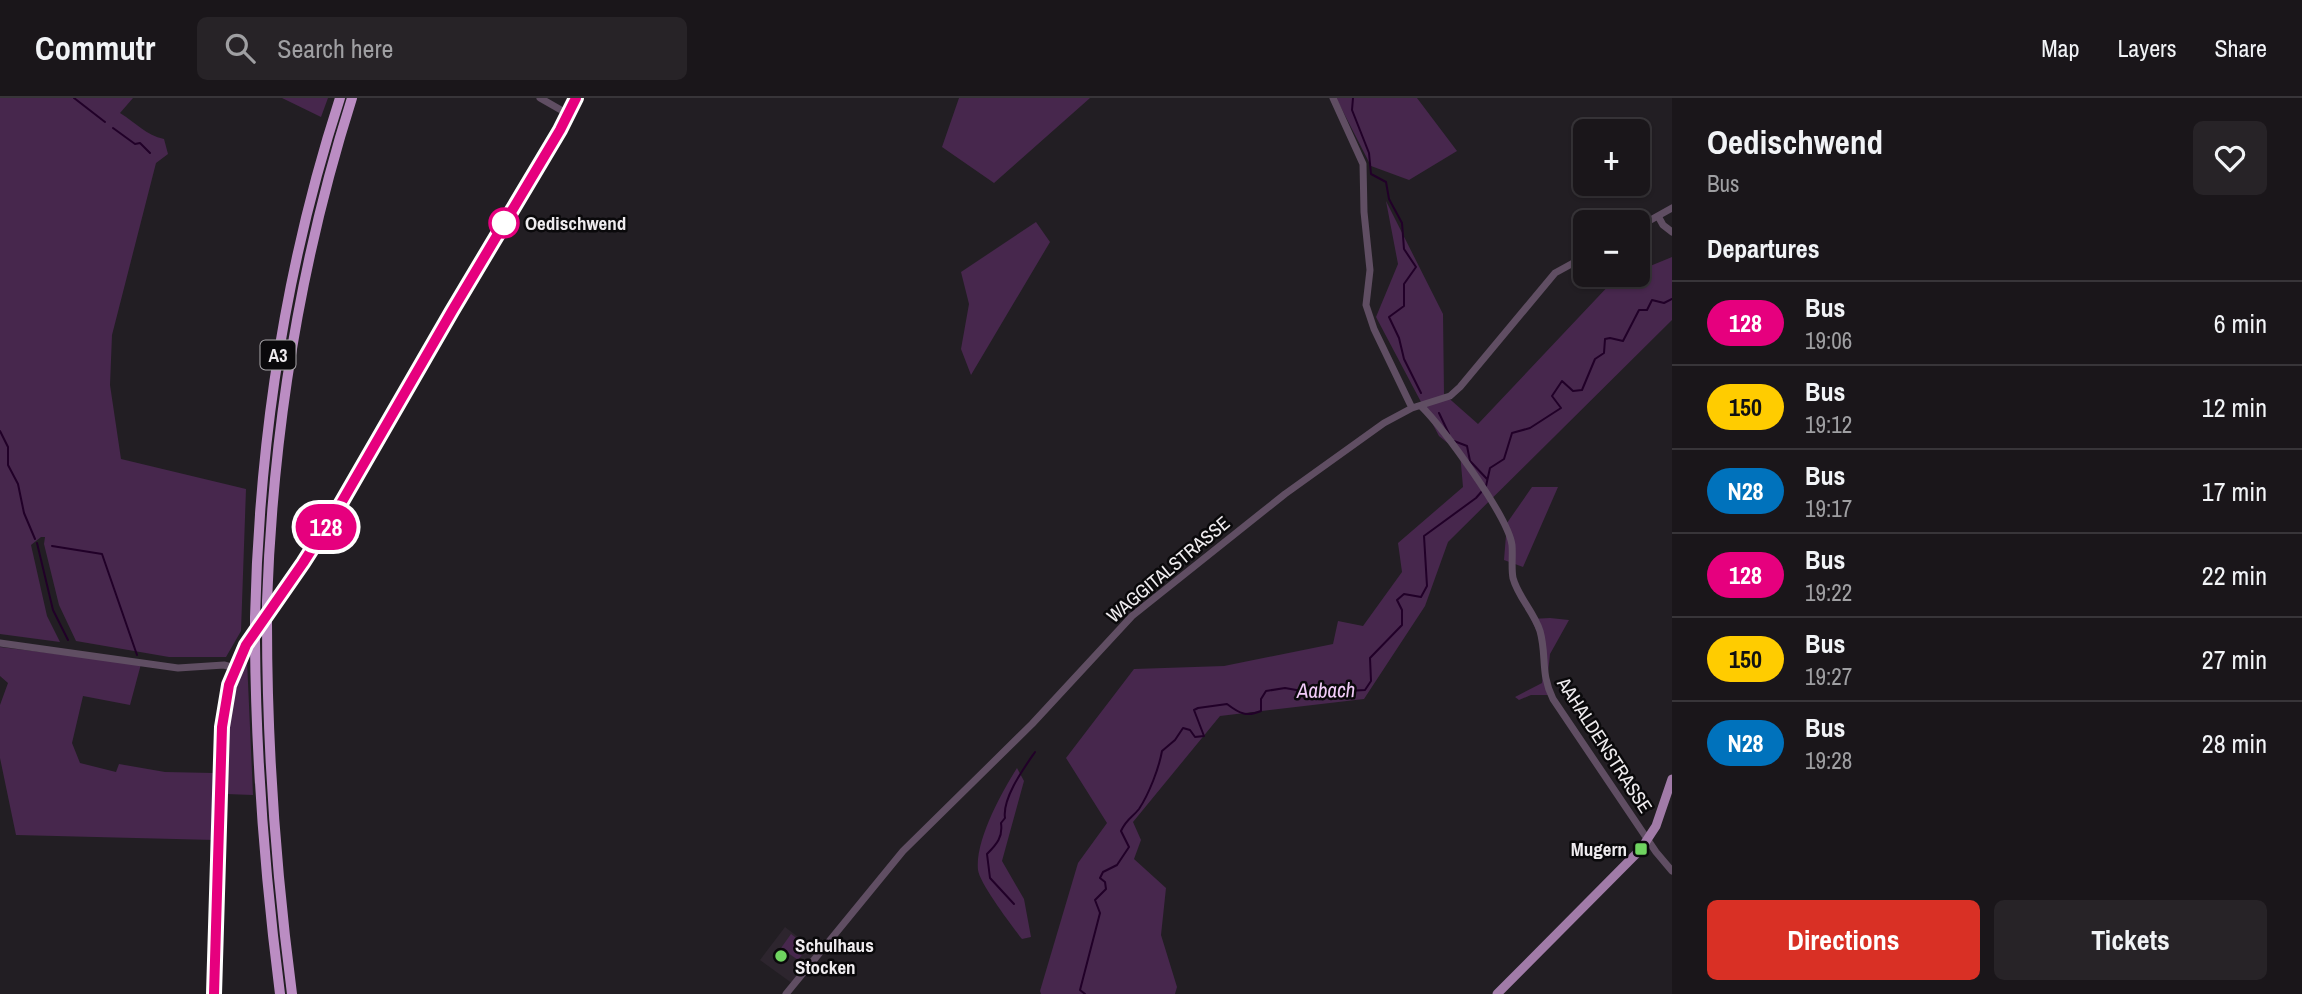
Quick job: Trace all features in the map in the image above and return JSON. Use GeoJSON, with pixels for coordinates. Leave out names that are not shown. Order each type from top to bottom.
{"type":"FeatureCollection","features":[{"type":"Feature","properties":{"kind":"highway","name":"A3"},"geometry":{"type":"LineString","coordinates":[[280,994],[261,802],[255,618],[261,488],[280,340],[305,219],[340,98]]}},
{"type":"Feature","properties":{"kind":"highway","name":"A3"},"geometry":{"type":"LineString","coordinates":[[292,994],[272,804],[268,705],[267,602],[274,478],[289,356],[309,252],[352,98]]}},
{"type":"Feature","properties":{"kind":"main road"},"geometry":{"type":"LineString","coordinates":[[214,994],[222,727],[229,685],[235,668],[246,645],[340,505],[576,98]]}},
{"type":"Feature","properties":{"kind":"main road"},"geometry":{"type":"LineString","coordinates":[[1497,994],[1648,840],[1660,818],[1672,779]]}},
{"type":"Feature","properties":{"kind":"street"},"geometry":{"type":"LineString","coordinates":[[540,98],[568,114]]}},
{"type":"Feature","properties":{"kind":"street"},"geometry":{"type":"LineString","coordinates":[[1333,98],[1363,164],[1364,212],[1370,270],[1366,305],[1374,329],[1412,408]]}},
{"type":"Feature","properties":{"kind":"street"},"geometry":{"type":"LineString","coordinates":[[1650,220],[1672,208]]}},
{"type":"Feature","properties":{"kind":"street"},"geometry":{"type":"LineString","coordinates":[[1658,216],[1663,225],[1672,232]]}},
{"type":"Feature","properties":{"kind":"street","name":"WAGGITALSTRASSE"},"geometry":{"type":"LineString","coordinates":[[786,994],[903,851],[1032,724],[1132,616],[1285,494],[1384,423],[1412,408],[1450,396],[1555,272],[1573,263]]}},
{"type":"Feature","properties":{"kind":"street","name":"AAHALDENSTRASSE"},"geometry":{"type":"LineString","coordinates":[[1421,405],[1483,487],[1512,545],[1510,555],[1513,577],[1539,630],[1546,685],[1648,840],[1672,871]]}},
{"type":"Feature","properties":{"kind":"street"},"geometry":{"type":"LineString","coordinates":[[0,643],[178,668],[224,665],[235,668]]}},
{"type":"Feature","properties":{"kind":"shaded area"},"geometry":{"type":"Polygon","coordinates":[[[0,98],[133,98],[120,113],[146,132],[164,139],[168,154],[156,163],[112,335],[110,385],[121,459],[246,489],[241,631],[226,657],[169,657],[76,641],[59,605],[44,544],[45,537],[31,545],[47,616],[60,642],[0,634],[0,98]]]}},
{"type":"Feature","properties":{"kind":"shaded area"},"geometry":{"type":"Polygon","coordinates":[[[282,98],[328,98],[321,117],[282,98]]]}},
{"type":"Feature","properties":{"kind":"shaded area"},"geometry":{"type":"Polygon","coordinates":[[[959,98],[1090,98],[994,183],[942,147],[959,98]]]}},
{"type":"Feature","properties":{"kind":"shaded area"},"geometry":{"type":"Polygon","coordinates":[[[1336,98],[1417,98],[1457,151],[1409,180],[1371,166],[1336,98]]]}},
{"type":"Feature","properties":{"kind":"shaded area"},"geometry":{"type":"Polygon","coordinates":[[[1386,201],[1443,314],[1444,394],[1478,424],[1607,287],[1650,287],[1650,266],[1672,257],[1672,320],[1448,542],[1425,606],[1364,699],[1220,716],[1133,822],[1141,840],[1134,859],[1166,888],[1161,935],[1177,987],[1175,994],[1041,994],[1078,863],[1107,823],[1066,758],[1134,669],[1224,666],[1333,644],[1338,621],[1363,626],[1402,572],[1398,543],[1463,487],[1460,453],[1439,436],[1376,317],[1398,264],[1386,201]]]}},
{"type":"Feature","properties":{"kind":"shaded area"},"geometry":{"type":"Polygon","coordinates":[[[1036,222],[1050,242],[971,375],[961,349],[969,304],[961,272],[1036,222]]]}},
{"type":"Feature","properties":{"kind":"shaded area"},"geometry":{"type":"Polygon","coordinates":[[[1532,487],[1558,487],[1523,567],[1504,560],[1507,523],[1532,487]]]}},
{"type":"Feature","properties":{"kind":"shaded area"},"geometry":{"type":"Polygon","coordinates":[[[1531,619],[1569,620],[1550,654],[1547,682],[1552,688],[1548,695],[1531,695],[1519,700],[1515,697],[1542,683],[1543,650],[1531,619]]]}},
{"type":"Feature","properties":{"kind":"shaded area"},"geometry":{"type":"Polygon","coordinates":[[[0,647],[141,664],[130,705],[83,696],[72,743],[80,763],[116,772],[119,764],[165,772],[213,773],[215,840],[16,835],[0,758],[0,705],[8,683],[0,676],[0,647]]]}},
{"type":"Feature","properties":{"kind":"shaded area"},"geometry":{"type":"Polygon","coordinates":[[[247,660],[253,795],[226,794],[231,703],[234,685],[247,660]]]}},
{"type":"Feature","properties":{"kind":"shaded area"},"geometry":{"type":"Polygon","coordinates":[[[1017,768],[1024,781],[1002,861],[1024,899],[1031,937],[1022,939],[990,895],[978,870],[978,858],[985,831],[1017,768]]]}},
{"type":"Feature","properties":{"kind":"shaded area"},"geometry":{"type":"Polygon","coordinates":[[[785,927],[818,952],[793,984],[760,960],[785,927]]]}},
{"type":"Feature","properties":{"kind":"shaded area"},"geometry":{"type":"Polygon","coordinates":[[[791,934],[808,947],[798,960],[781,948],[791,934]]]}},
{"type":"Feature","properties":{"kind":"waterway"},"geometry":{"type":"LineString","coordinates":[[74,98],[105,122]]}},
{"type":"Feature","properties":{"kind":"waterway"},"geometry":{"type":"LineString","coordinates":[[1353,98],[1352,110],[1369,153],[1371,174],[1386,182],[1389,199],[1402,223],[1404,249],[1416,267],[1404,284],[1404,306],[1389,317],[1399,338],[1404,359],[1421,393]]}},
{"type":"Feature","properties":{"kind":"waterway"},"geometry":{"type":"LineString","coordinates":[[113,128],[135,144],[140,143],[150,153]]}},
{"type":"Feature","properties":{"kind":"waterway","name":"Aabach"},"geometry":{"type":"LineString","coordinates":[[1486,486],[1490,468],[1504,459],[1512,433],[1530,428],[1561,408],[1552,396],[1562,381],[1573,391],[1582,390],[1595,359],[1604,353],[1605,339],[1623,341],[1639,310],[1647,310],[1652,300],[1664,303],[1672,299]]}},
{"type":"Feature","properties":{"kind":"waterway"},"geometry":{"type":"LineString","coordinates":[[1439,413],[1449,434]]}},
{"type":"Feature","properties":{"kind":"waterway"},"geometry":{"type":"LineString","coordinates":[[0,431],[8,447],[8,465],[18,484],[24,513],[35,539]]}},
{"type":"Feature","properties":{"kind":"waterway"},"geometry":{"type":"LineString","coordinates":[[1454,441],[1467,446],[1470,461],[1487,479]]}},
{"type":"Feature","properties":{"kind":"waterway","name":"Aabach"},"geometry":{"type":"LineString","coordinates":[[1085,994],[1080,990],[1100,913],[1095,900],[1106,889],[1105,882],[1100,878],[1103,872],[1117,865],[1129,847],[1121,831],[1146,796],[1162,751],[1175,740],[1183,728],[1190,730],[1195,737],[1204,736],[1194,710],[1227,704],[1244,714],[1252,714],[1261,711],[1261,699],[1266,691],[1285,688],[1302,691],[1315,688],[1365,690],[1371,681],[1370,658],[1402,625],[1402,610],[1397,600],[1404,594],[1421,597],[1427,586],[1424,536],[1483,490]]}},
{"type":"Feature","properties":{"kind":"waterway"},"geometry":{"type":"LineString","coordinates":[[37,543],[53,610],[68,640]]}},
{"type":"Feature","properties":{"kind":"waterway"},"geometry":{"type":"LineString","coordinates":[[52,546],[102,554],[137,655]]}},
{"type":"Feature","properties":{"kind":"waterway"},"geometry":{"type":"LineString","coordinates":[[1014,904],[990,878],[987,854],[1000,836],[1010,793],[1035,752]]}},
{"type":"Feature","properties":{"kind":"bus line","name":"128"},"geometry":{"type":"LineString","coordinates":[[214,994],[222,727],[229,685],[235,668],[246,645],[340,505],[560,130],[576,98]]}},
{"type":"Feature","properties":{"kind":"place","name":"Oedischwend"},"geometry":{"type":"Point","coordinates":[504,223]}},
{"type":"Feature","properties":{"kind":"place","name":"Mugern"},"geometry":{"type":"Point","coordinates":[1641,849]}},
{"type":"Feature","properties":{"kind":"place","name":"Schulhaus Stocken"},"geometry":{"type":"Point","coordinates":[781,956]}}]}
